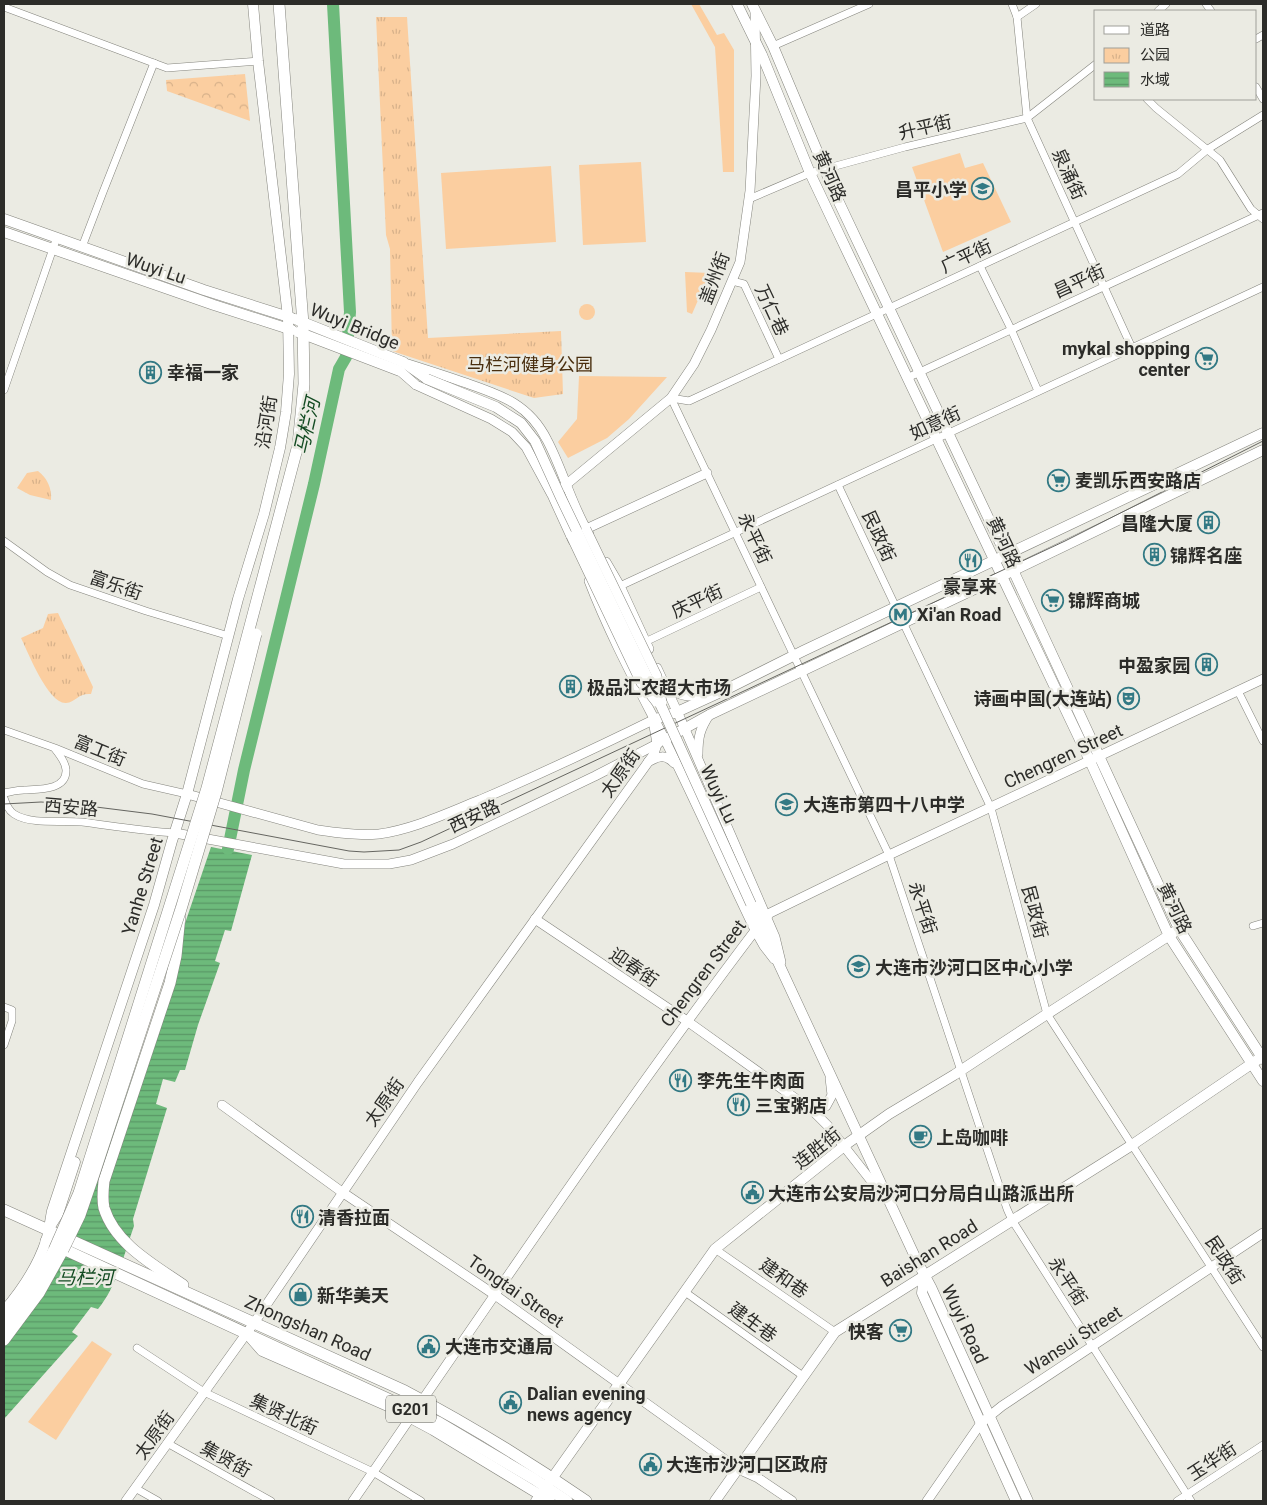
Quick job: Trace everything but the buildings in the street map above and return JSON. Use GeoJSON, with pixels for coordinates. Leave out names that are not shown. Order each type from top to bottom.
{"type":"FeatureCollection","features":[{"type":"Feature","properties":{"kind":"highway"},"geometry":{"type":"LineString","coordinates":[[4,1325],[31,1290],[54,1250],[79,1193],[207,788],[298,445],[304,384],[303,324],[279,4]]}},
{"type":"Feature","properties":{"kind":"highway"},"geometry":{"type":"LineString","coordinates":[[4,1340],[39,1293],[80,1215],[181,908],[216,792],[304,446],[311,384],[309,324],[285,4]]}},
{"type":"Feature","properties":{"kind":"highway"},"geometry":{"type":"LineString","coordinates":[[181,908],[180,930],[170,983],[104,1181],[102,1194],[104,1208],[110,1221],[127,1244],[212,1304]]}},
{"type":"Feature","properties":{"kind":"highway","name":"Zhongshan Road"},"geometry":{"type":"LineString","coordinates":[[4,1210],[47,1235],[128,1272],[246,1333],[413,1414],[438,1422],[544,1490],[567,1501]]}},
{"type":"Feature","properties":{"kind":"highway","name":"Zhongshan Road"},"geometry":{"type":"LineString","coordinates":[[128,1272],[212,1304],[423,1400],[452,1416],[544,1490],[586,1501]]}},
{"type":"Feature","properties":{"kind":"main road","name":"沿河街"},"geometry":{"type":"LineString","coordinates":[[174,833],[187,794],[238,599],[264,514],[280,448],[286,412],[293,330],[258,61],[253,4]]}},
{"type":"Feature","properties":{"kind":"main road","name":"黄河路"},"geometry":{"type":"LineString","coordinates":[[737,4],[756,42],[810,173],[1090,761],[1169,936],[1263,1081]]}},
{"type":"Feature","properties":{"kind":"main road","name":"黄河路"},"geometry":{"type":"LineString","coordinates":[[754,6],[773,46],[824,169],[1100,756],[1179,929],[1263,1057]]}},
{"type":"Feature","properties":{"kind":"main road","name":"Wuyi Lu"},"geometry":{"type":"LineString","coordinates":[[4,219],[204,290],[292,318]]}},
{"type":"Feature","properties":{"kind":"main road","name":"Wuyi Lu"},"geometry":{"type":"LineString","coordinates":[[4,232],[214,305],[293,330]]}},
{"type":"Feature","properties":{"kind":"main road","name":"Wuyi Bridge"},"geometry":{"type":"LineString","coordinates":[[292,318],[402,366]]}},
{"type":"Feature","properties":{"kind":"main road","name":"Wuyi Bridge"},"geometry":{"type":"LineString","coordinates":[[293,330],[402,366]]}},
{"type":"Feature","properties":{"kind":"main road","name":"Wuyi Lu"},"geometry":{"type":"LineString","coordinates":[[402,366],[427,379],[496,407],[521,423],[535,441],[664,712],[924,1276]]}},
{"type":"Feature","properties":{"kind":"main road"},"geometry":{"type":"LineString","coordinates":[[654,720],[677,712],[723,691],[1263,433]]}},
{"type":"Feature","properties":{"kind":"main road"},"geometry":{"type":"LineString","coordinates":[[661,742],[709,714],[1263,450]]}},
{"type":"Feature","properties":{"kind":"main road","name":"Yanhe Street"},"geometry":{"type":"LineString","coordinates":[[4,1311],[29,1278],[47,1235],[52,1211],[154,905],[174,833]]}},
{"type":"Feature","properties":{"kind":"main road","name":"连胜街"},"geometry":{"type":"LineString","coordinates":[[544,1490],[715,1249],[844,1146],[889,1114],[961,1070],[1179,929]]}},
{"type":"Feature","properties":{"kind":"main road","name":"Baishan Road"},"geometry":{"type":"LineString","coordinates":[[715,1501],[835,1332],[1132,1145],[1263,1057]]}},
{"type":"Feature","properties":{"kind":"main road","name":"Wuyi Road"},"geometry":{"type":"LineString","coordinates":[[924,1276],[931,1287],[1028,1501]]}},
{"type":"Feature","properties":{"kind":"main road","name":"Wuyi Road"},"geometry":{"type":"LineString","coordinates":[[924,1276],[922,1292],[1016,1501]]}},
{"type":"Feature","properties":{"kind":"main road"},"geometry":{"type":"LineString","coordinates":[[544,1490],[550,1501]]}},
{"type":"Feature","properties":{"kind":"street"},"geometry":{"type":"LineString","coordinates":[[773,46],[870,4]]}},
{"type":"Feature","properties":{"kind":"street","name":"泉涌街"},"geometry":{"type":"LineString","coordinates":[[1012,4],[1017,17],[1028,118],[1132,348]]}},
{"type":"Feature","properties":{"kind":"street"},"geometry":{"type":"LineString","coordinates":[[1017,17],[1036,4]]}},
{"type":"Feature","properties":{"kind":"street","name":"盖州街"},"geometry":{"type":"LineString","coordinates":[[552,495],[566,486],[671,398],[694,364],[711,330],[740,262],[749,200],[752,153],[756,42],[754,6]]}},
{"type":"Feature","properties":{"kind":"street"},"geometry":{"type":"LineString","coordinates":[[4,7],[167,68],[258,61]]}},
{"type":"Feature","properties":{"kind":"street"},"geometry":{"type":"LineString","coordinates":[[82,247],[154,63]]}},
{"type":"Feature","properties":{"kind":"street","name":"升平街"},"geometry":{"type":"LineString","coordinates":[[749,200],[810,173],[905,147],[1028,118],[1094,66]]}},
{"type":"Feature","properties":{"kind":"street"},"geometry":{"type":"LineString","coordinates":[[1257,88],[1263,99]]}},
{"type":"Feature","properties":{"kind":"street"},"geometry":{"type":"LineString","coordinates":[[1148,100],[1220,160],[1250,209],[1262,216]]}},
{"type":"Feature","properties":{"kind":"street","name":"广平街"},"geometry":{"type":"LineString","coordinates":[[671,398],[689,401],[1178,174],[1208,149],[1263,116]]}},
{"type":"Feature","properties":{"kind":"street","name":"昌平街"},"geometry":{"type":"LineString","coordinates":[[907,378],[1104,286],[1262,216]]}},
{"type":"Feature","properties":{"kind":"street"},"geometry":{"type":"LineString","coordinates":[[4,390],[57,237]]}},
{"type":"Feature","properties":{"kind":"street"},"geometry":{"type":"LineString","coordinates":[[980,266],[1011,329],[1038,391]]}},
{"type":"Feature","properties":{"kind":"street","name":"万仁巷"},"geometry":{"type":"LineString","coordinates":[[732,281],[744,284],[779,360]]}},
{"type":"Feature","properties":{"kind":"street","name":"如意街"},"geometry":{"type":"LineString","coordinates":[[620,586],[1263,287]]}},
{"type":"Feature","properties":{"kind":"street"},"geometry":{"type":"LineString","coordinates":[[402,366],[499,394],[534,418],[542,429],[566,486],[656,676],[664,712]]}},
{"type":"Feature","properties":{"kind":"street"},"geometry":{"type":"LineString","coordinates":[[402,366],[412,383],[491,419],[512,432],[526,447],[552,495],[641,683],[664,712]]}},
{"type":"Feature","properties":{"kind":"street","name":"永平街"},"geometry":{"type":"LineString","coordinates":[[671,398],[889,855],[1012,1220],[1189,1498]]}},
{"type":"Feature","properties":{"kind":"street"},"geometry":{"type":"LineString","coordinates":[[586,529],[707,473]]}},
{"type":"Feature","properties":{"kind":"street","name":"民政街"},"geometry":{"type":"LineString","coordinates":[[838,485],[991,808],[1046,1014],[1263,1347]]}},
{"type":"Feature","properties":{"kind":"street"},"geometry":{"type":"LineString","coordinates":[[586,529],[620,586],[685,729],[761,924]]}},
{"type":"Feature","properties":{"kind":"street"},"geometry":{"type":"LineString","coordinates":[[571,536],[595,598],[654,720],[661,742],[678,767],[761,924]]}},
{"type":"Feature","properties":{"kind":"street","name":"富乐街"},"geometry":{"type":"LineString","coordinates":[[4,541],[70,585],[229,636]]}},
{"type":"Feature","properties":{"kind":"street","name":"庆平街"},"geometry":{"type":"LineString","coordinates":[[645,642],[761,587]]}},
{"type":"Feature","properties":{"kind":"street"},"geometry":{"type":"LineString","coordinates":[[662,678],[672,690],[686,697],[723,691]]}},
{"type":"Feature","properties":{"kind":"street","name":"Chengren Street"},"geometry":{"type":"LineString","coordinates":[[353,1501],[631,1098],[770,913],[1263,679]]}},
{"type":"Feature","properties":{"kind":"street"},"geometry":{"type":"LineString","coordinates":[[634,730],[643,717],[641,699],[636,683]]}},
{"type":"Feature","properties":{"kind":"street"},"geometry":{"type":"LineString","coordinates":[[1238,691],[1263,741]]}},
{"type":"Feature","properties":{"kind":"street","name":"太原街"},"geometry":{"type":"LineString","coordinates":[[126,1501],[254,1323],[424,1074],[654,754],[677,712]]}},
{"type":"Feature","properties":{"kind":"street"},"geometry":{"type":"LineString","coordinates":[[702,769],[698,755],[699,737],[700,730],[709,714]]}},
{"type":"Feature","properties":{"kind":"street","name":"西安路"},"geometry":{"type":"LineString","coordinates":[[187,794],[318,830],[337,833],[378,834],[427,822],[513,786],[654,720]]}},
{"type":"Feature","properties":{"kind":"street","name":"富工街"},"geometry":{"type":"LineString","coordinates":[[4,730],[55,748],[143,784],[187,794]]}},
{"type":"Feature","properties":{"kind":"street","name":"西安路"},"geometry":{"type":"LineString","coordinates":[[4,798],[6,810],[27,820],[81,822],[142,831],[174,833],[344,864],[389,864],[412,860],[453,844],[587,780],[661,742]]}},
{"type":"Feature","properties":{"kind":"street"},"geometry":{"type":"LineString","coordinates":[[4,793],[48,788],[61,782],[67,769],[55,748]]}},
{"type":"Feature","properties":{"kind":"street"},"geometry":{"type":"LineString","coordinates":[[648,762],[654,758],[663,757],[672,761],[678,767]]}},
{"type":"Feature","properties":{"kind":"street","name":"迎春街"},"geometry":{"type":"LineString","coordinates":[[535,920],[687,1021],[813,1111],[828,1126],[892,1207]]}},
{"type":"Feature","properties":{"kind":"street"},"geometry":{"type":"LineString","coordinates":[[1253,926],[1263,923]]}},
{"type":"Feature","properties":{"kind":"street"},"geometry":{"type":"LineString","coordinates":[[4,1007],[12,1010],[12,1021],[4,1045]]}},
{"type":"Feature","properties":{"kind":"street"},"geometry":{"type":"LineString","coordinates":[[813,1111],[826,1106],[832,1095],[830,1072]]}},
{"type":"Feature","properties":{"kind":"street","name":"Tongtai Street"},"geometry":{"type":"LineString","coordinates":[[222,1105],[342,1192],[495,1295],[738,1469],[758,1478],[792,1501]]}},
{"type":"Feature","properties":{"kind":"street","name":"Wansui Street"},"geometry":{"type":"LineString","coordinates":[[927,1501],[981,1423],[1002,1406],[1263,1233]]}},
{"type":"Feature","properties":{"kind":"street","name":"建和巷"},"geometry":{"type":"LineString","coordinates":[[715,1249],[835,1332]]}},
{"type":"Feature","properties":{"kind":"street","name":"建生巷"},"geometry":{"type":"LineString","coordinates":[[685,1292],[803,1376]]}},
{"type":"Feature","properties":{"kind":"street","name":"集贤北街"},"geometry":{"type":"LineString","coordinates":[[137,1348],[204,1392],[373,1472],[421,1501]]}},
{"type":"Feature","properties":{"kind":"street","name":"集贤街"},"geometry":{"type":"LineString","coordinates":[[167,1443],[271,1501]]}},
{"type":"Feature","properties":{"kind":"street","name":"玉华街"},"geometry":{"type":"LineString","coordinates":[[1177,1501],[1189,1498],[1263,1445]]}},
{"type":"Feature","properties":{"kind":"street"},"geometry":{"type":"LineString","coordinates":[[136,1488],[158,1501]]}},
{"type":"Feature","properties":{"kind":"green space"},"geometry":{"type":"Polygon","coordinates":[[[691,4],[699,4],[717,35],[724,33],[734,50],[734,172],[723,172],[715,47],[691,4]]]}},
{"type":"Feature","properties":{"kind":"green space","name":"马栏河健身公园"},"geometry":{"type":"Polygon","coordinates":[[[376,17],[407,17],[428,338],[561,331],[563,394],[534,398],[392,351],[390,249],[386,235],[376,17]]]}},
{"type":"Feature","properties":{"kind":"green space"},"geometry":{"type":"Polygon","coordinates":[[[245,74],[250,121],[167,91],[166,80],[245,74]]]}},
{"type":"Feature","properties":{"kind":"green space"},"geometry":{"type":"Polygon","coordinates":[[[960,153],[965,168],[983,163],[1011,222],[943,252],[912,167],[960,153]]]}},
{"type":"Feature","properties":{"kind":"green space"},"geometry":{"type":"Polygon","coordinates":[[[641,162],[646,242],[583,245],[579,165],[641,162]]]}},
{"type":"Feature","properties":{"kind":"green space"},"geometry":{"type":"Polygon","coordinates":[[[551,166],[556,242],[446,249],[441,173],[551,166]]]}},
{"type":"Feature","properties":{"kind":"green space"},"geometry":{"type":"Polygon","coordinates":[[[685,272],[710,273],[692,314],[687,312],[685,272]]]}},
{"type":"Feature","properties":{"kind":"green space"},"geometry":{"type":"Polygon","coordinates":[[[587,304],[593,306],[595,312],[593,318],[587,320],[581,318],[579,312],[581,306],[587,304]]]}},
{"type":"Feature","properties":{"kind":"green space"},"geometry":{"type":"Polygon","coordinates":[[[579,376],[667,377],[629,419],[607,438],[568,458],[558,442],[577,419],[579,376]]]}},
{"type":"Feature","properties":{"kind":"green space"},"geometry":{"type":"Polygon","coordinates":[[[38,471],[48,484],[51,491],[51,500],[30,495],[17,488],[27,473],[38,471]]]}},
{"type":"Feature","properties":{"kind":"green space"},"geometry":{"type":"Polygon","coordinates":[[[58,613],[93,687],[91,694],[83,695],[66,703],[59,701],[46,687],[21,638],[43,628],[48,614],[58,613]]]}},
{"type":"Feature","properties":{"kind":"green space"},"geometry":{"type":"Polygon","coordinates":[[[92,1341],[112,1354],[56,1440],[28,1422],[92,1341]]]}},
{"type":"Feature","properties":{"kind":"water","name":"马栏河"},"geometry":{"type":"Polygon","coordinates":[[[211,847],[252,855],[231,931],[225,930],[215,961],[220,963],[198,1025],[185,1070],[180,1070],[175,1082],[163,1079],[156,1104],[167,1108],[133,1219],[134,1226],[119,1269],[105,1300],[98,1309],[91,1307],[72,1332],[78,1336],[4,1419],[4,1339],[88,1208],[211,847]]]}},
{"type":"Feature","properties":{"kind":"waterway","name":"马栏河"},"geometry":{"type":"LineString","coordinates":[[228,849],[244,770],[314,484],[339,369],[346,357],[350,312],[333,4]]}},
{"type":"Feature","properties":{"kind":"tram line"},"geometry":{"type":"LineString","coordinates":[[4,804],[41,802],[72,804],[152,814],[349,851],[399,850],[421,842],[1065,541],[1263,441]]}},
{"type":"Feature","properties":{"kind":"place","name":"昌平小学"},"geometry":{"type":"Point","coordinates":[983,189]}},
{"type":"Feature","properties":{"kind":"place","name":"mykal shopping center"},"geometry":{"type":"Point","coordinates":[1206,358]}},
{"type":"Feature","properties":{"kind":"place","name":"幸福一家"},"geometry":{"type":"Point","coordinates":[151,372]}},
{"type":"Feature","properties":{"kind":"place","name":"麦凯乐西安路店"},"geometry":{"type":"Point","coordinates":[1059,480]}},
{"type":"Feature","properties":{"kind":"place","name":"昌隆大厦"},"geometry":{"type":"Point","coordinates":[1209,523]}},
{"type":"Feature","properties":{"kind":"place","name":"锦辉名座"},"geometry":{"type":"Point","coordinates":[1154,555]}},
{"type":"Feature","properties":{"kind":"place","name":"豪享来"},"geometry":{"type":"Point","coordinates":[970,561]}},
{"type":"Feature","properties":{"kind":"place","name":"锦辉商城"},"geometry":{"type":"Point","coordinates":[1052,600]}},
{"type":"Feature","properties":{"kind":"place","name":"Xi'an Road"},"geometry":{"type":"Point","coordinates":[901,614]}},
{"type":"Feature","properties":{"kind":"place","name":"中盈家园"},"geometry":{"type":"Point","coordinates":[1206,665]}},
{"type":"Feature","properties":{"kind":"place","name":"极品汇农超大市场"},"geometry":{"type":"Point","coordinates":[571,687]}},
{"type":"Feature","properties":{"kind":"place","name":"诗画中国(大连站)"},"geometry":{"type":"Point","coordinates":[1128,698]}},
{"type":"Feature","properties":{"kind":"place","name":"大连市第四十八中学"},"geometry":{"type":"Point","coordinates":[787,804]}},
{"type":"Feature","properties":{"kind":"place","name":"大连市沙河口区中心小学"},"geometry":{"type":"Point","coordinates":[859,967]}},
{"type":"Feature","properties":{"kind":"place","name":"李先生牛肉面"},"geometry":{"type":"Point","coordinates":[681,1080]}},
{"type":"Feature","properties":{"kind":"place","name":"三宝粥店"},"geometry":{"type":"Point","coordinates":[739,1105]}},
{"type":"Feature","properties":{"kind":"place","name":"上岛咖啡"},"geometry":{"type":"Point","coordinates":[920,1137]}},
{"type":"Feature","properties":{"kind":"place","name":"大连市公安局沙河口分局白山路派出所"},"geometry":{"type":"Point","coordinates":[752,1193]}},
{"type":"Feature","properties":{"kind":"place","name":"清香拉面"},"geometry":{"type":"Point","coordinates":[302,1217]}},
{"type":"Feature","properties":{"kind":"place","name":"新华美天"},"geometry":{"type":"Point","coordinates":[301,1295]}},
{"type":"Feature","properties":{"kind":"place","name":"快客"},"geometry":{"type":"Point","coordinates":[900,1331]}},
{"type":"Feature","properties":{"kind":"place","name":"大连市交通局"},"geometry":{"type":"Point","coordinates":[429,1346]}},
{"type":"Feature","properties":{"kind":"place","name":"Dalian evening news agency"},"geometry":{"type":"Point","coordinates":[511,1403]}},
{"type":"Feature","properties":{"kind":"place","name":"大连市沙河口区政府"},"geometry":{"type":"Point","coordinates":[650,1464]}}]}
